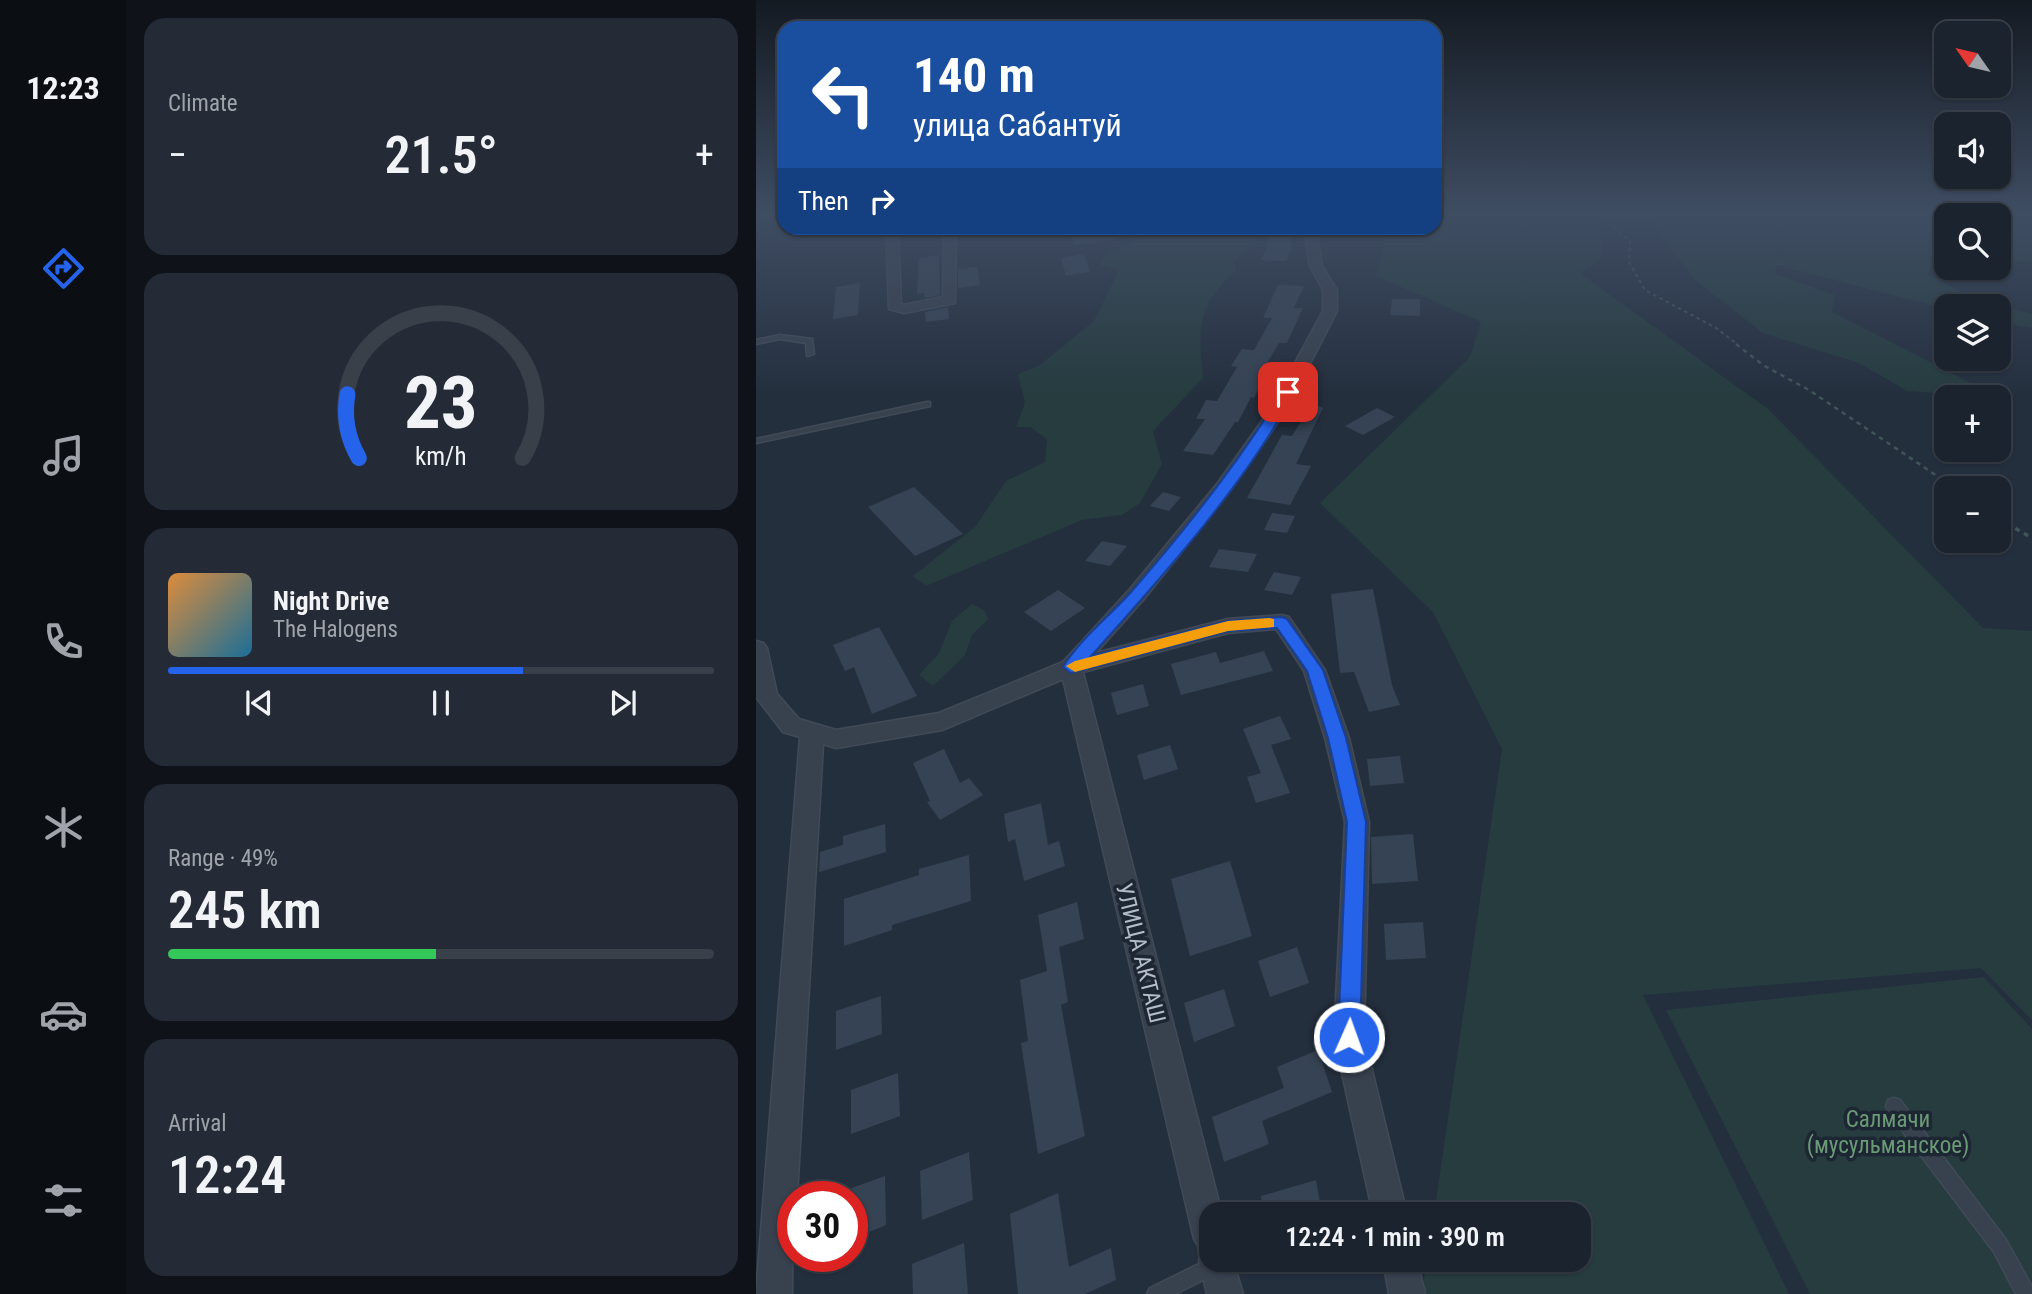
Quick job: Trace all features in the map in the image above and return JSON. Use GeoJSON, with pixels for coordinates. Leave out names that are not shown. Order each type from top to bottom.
{"type":"FeatureCollection","features":[{"type":"Feature","properties":{"kind":"street"},"geometry":{"type":"LineString","coordinates":[[893,274],[894,306],[904,309],[950,300],[950,274]]}},
{"type":"Feature","properties":{"kind":"street"},"geometry":{"type":"LineString","coordinates":[[1071,667],[1138,594],[1223,488],[1277,412],[1330,311],[1330,290],[1321,274]]}},
{"type":"Feature","properties":{"kind":"street"},"geometry":{"type":"LineString","coordinates":[[756,648],[767,697],[791,726],[836,739],[942,721],[1071,667],[1228,626],[1282,622],[1314,670],[1337,738],[1357,822],[1349,1037],[1387,1202]]}},
{"type":"Feature","properties":{"kind":"street","name":"УЛИЦА АКТАШ"},"geometry":{"type":"LineString","coordinates":[[1071,667],[1202,1202]]}},
{"type":"Feature","properties":{"kind":"street"},"geometry":{"type":"LineString","coordinates":[[774,1294],[812,732]]}},
{"type":"Feature","properties":{"kind":"street"},"geometry":{"type":"LineString","coordinates":[[1402,1272],[1407,1294]]}},
{"type":"Feature","properties":{"kind":"lane"},"geometry":{"type":"LineString","coordinates":[[756,342],[780,337],[809,341],[810,354]]}},
{"type":"Feature","properties":{"kind":"lane"},"geometry":{"type":"LineString","coordinates":[[756,441],[927,404]]}},
{"type":"Feature","properties":{"kind":"lane"},"geometry":{"type":"LineString","coordinates":[[1894,1106],[2000,1247],[2026,1294]]}},
{"type":"Feature","properties":{"kind":"lane"},"geometry":{"type":"LineString","coordinates":[[1156,1294],[1201,1272]]}},
{"type":"Feature","properties":{"kind":"path"},"geometry":{"type":"LineString","coordinates":[[1636,274],[1645,290],[1716,328],[1763,365],[1809,390],[1937,476]]}},
{"type":"Feature","properties":{"kind":"path"},"geometry":{"type":"LineString","coordinates":[[2011,526],[2032,538]]}},
{"type":"Feature","properties":{"kind":"green space"},"geometry":{"type":"Polygon","coordinates":[[[1117,274],[1232,274],[1214,295],[1203,319],[1203,378],[1153,431],[1162,464],[1140,503],[1122,515],[1082,520],[926,586],[913,576],[975,527],[1006,481],[1045,462],[1047,439],[1030,427],[1016,427],[1025,403],[1018,374],[1040,365],[1094,321],[1117,274]]]}},
{"type":"Feature","properties":{"kind":"green space"},"geometry":{"type":"Polygon","coordinates":[[[1376,274],[1582,274],[1768,409],[1983,628],[2032,631],[2032,1020],[1981,968],[1643,995],[1789,1294],[1422,1294],[1425,1272],[1591,1272],[1591,1202],[1436,1202],[1502,749],[1433,612],[1320,503],[1470,357],[1481,322],[1376,274]]]}},
{"type":"Feature","properties":{"kind":"green space"},"geometry":{"type":"Polygon","coordinates":[[[1691,274],[1776,274],[1835,295],[1832,312],[1934,364],[1934,371],[1947,371],[1975,385],[1934,385],[1934,393],[1907,391],[1859,363],[1763,333],[1691,274]]]}},
{"type":"Feature","properties":{"kind":"green space"},"geometry":{"type":"Polygon","coordinates":[[[1812,274],[1929,274],[1934,280],[1964,294],[1934,294],[1934,306],[1812,274]]]}},
{"type":"Feature","properties":{"kind":"green space"},"geometry":{"type":"Polygon","coordinates":[[[2011,308],[2032,314],[2032,328],[2011,324],[2011,308]]]}},
{"type":"Feature","properties":{"kind":"green space"},"geometry":{"type":"Polygon","coordinates":[[[972,604],[984,610],[988,619],[972,635],[965,655],[933,686],[919,675],[939,653],[952,621],[972,604]]]}},
{"type":"Feature","properties":{"kind":"green space","name":"Салмачи (мусульманское)"},"geometry":{"type":"Polygon","coordinates":[[[1984,977],[2032,1029],[2032,1294],[1810,1294],[1666,1010],[1984,977]]]}},
{"type":"Feature","properties":{"kind":"building"},"geometry":{"type":"Polygon","coordinates":[[[918,274],[939,274],[940,295],[925,298],[924,293],[917,294],[918,274]]]}},
{"type":"Feature","properties":{"kind":"building"},"geometry":{"type":"Polygon","coordinates":[[[958,274],[978,274],[980,285],[958,288],[958,274]]]}},
{"type":"Feature","properties":{"kind":"building"},"geometry":{"type":"Polygon","coordinates":[[[860,283],[858,315],[833,319],[836,287],[860,283]]]}},
{"type":"Feature","properties":{"kind":"building"},"geometry":{"type":"Polygon","coordinates":[[[1278,285],[1304,286],[1294,308],[1303,308],[1287,343],[1279,343],[1260,375],[1265,376],[1254,398],[1251,397],[1238,422],[1235,422],[1213,455],[1183,451],[1205,419],[1196,419],[1206,400],[1217,401],[1237,367],[1231,366],[1242,349],[1254,350],[1272,318],[1263,318],[1278,285]]]}},
{"type":"Feature","properties":{"kind":"building"},"geometry":{"type":"Polygon","coordinates":[[[1392,299],[1420,299],[1420,316],[1390,315],[1392,299]]]}},
{"type":"Feature","properties":{"kind":"building"},"geometry":{"type":"Polygon","coordinates":[[[948,307],[949,319],[926,322],[925,312],[948,307]]]}},
{"type":"Feature","properties":{"kind":"building"},"geometry":{"type":"Polygon","coordinates":[[[1313,403],[1323,408],[1296,464],[1311,466],[1290,505],[1247,498],[1282,435],[1292,436],[1313,403]]]}},
{"type":"Feature","properties":{"kind":"building"},"geometry":{"type":"Polygon","coordinates":[[[1377,408],[1395,417],[1363,435],[1345,426],[1377,408]]]}},
{"type":"Feature","properties":{"kind":"building"},"geometry":{"type":"Polygon","coordinates":[[[914,487],[963,534],[915,556],[868,507],[914,487]]]}},
{"type":"Feature","properties":{"kind":"building"},"geometry":{"type":"Polygon","coordinates":[[[1163,492],[1181,497],[1169,511],[1150,506],[1163,492]]]}},
{"type":"Feature","properties":{"kind":"building"},"geometry":{"type":"Polygon","coordinates":[[[1272,513],[1295,516],[1287,533],[1264,530],[1272,513]]]}},
{"type":"Feature","properties":{"kind":"building"},"geometry":{"type":"Polygon","coordinates":[[[1102,541],[1127,546],[1110,566],[1085,561],[1102,541]]]}},
{"type":"Feature","properties":{"kind":"building"},"geometry":{"type":"Polygon","coordinates":[[[1219,549],[1257,554],[1248,572],[1209,567],[1219,549]]]}},
{"type":"Feature","properties":{"kind":"building"},"geometry":{"type":"Polygon","coordinates":[[[1274,572],[1301,577],[1292,595],[1264,590],[1274,572]]]}},
{"type":"Feature","properties":{"kind":"building"},"geometry":{"type":"Polygon","coordinates":[[[1373,589],[1392,685],[1400,705],[1369,712],[1354,672],[1340,673],[1331,594],[1373,589]]]}},
{"type":"Feature","properties":{"kind":"building"},"geometry":{"type":"Polygon","coordinates":[[[1058,590],[1085,608],[1051,631],[1024,612],[1058,590]]]}},
{"type":"Feature","properties":{"kind":"building"},"geometry":{"type":"Polygon","coordinates":[[[879,627],[917,696],[872,714],[854,667],[845,671],[833,645],[879,627]]]}},
{"type":"Feature","properties":{"kind":"building"},"geometry":{"type":"Polygon","coordinates":[[[1264,651],[1273,671],[1181,695],[1171,664],[1216,652],[1220,663],[1264,651]]]}},
{"type":"Feature","properties":{"kind":"building"},"geometry":{"type":"Polygon","coordinates":[[[1143,684],[1149,706],[1117,715],[1111,693],[1143,684]]]}},
{"type":"Feature","properties":{"kind":"building"},"geometry":{"type":"Polygon","coordinates":[[[1280,716],[1291,739],[1271,745],[1290,793],[1256,803],[1247,777],[1261,773],[1243,729],[1280,716]]]}},
{"type":"Feature","properties":{"kind":"building"},"geometry":{"type":"Polygon","coordinates":[[[1170,745],[1178,769],[1144,780],[1137,755],[1170,745]]]}},
{"type":"Feature","properties":{"kind":"building"},"geometry":{"type":"Polygon","coordinates":[[[944,749],[960,783],[969,778],[983,795],[940,820],[927,802],[930,801],[913,763],[944,749]]]}},
{"type":"Feature","properties":{"kind":"building"},"geometry":{"type":"Polygon","coordinates":[[[1400,756],[1404,783],[1370,786],[1367,759],[1400,756]]]}},
{"type":"Feature","properties":{"kind":"building"},"geometry":{"type":"Polygon","coordinates":[[[1041,803],[1048,845],[1059,841],[1065,866],[1024,881],[1015,839],[1008,842],[1004,814],[1041,803]]]}},
{"type":"Feature","properties":{"kind":"building"},"geometry":{"type":"Polygon","coordinates":[[[885,824],[886,852],[819,872],[820,852],[843,845],[843,836],[885,824]]]}},
{"type":"Feature","properties":{"kind":"building"},"geometry":{"type":"Polygon","coordinates":[[[1413,834],[1418,881],[1372,884],[1371,837],[1413,834]]]}},
{"type":"Feature","properties":{"kind":"building"},"geometry":{"type":"Polygon","coordinates":[[[969,855],[971,901],[892,925],[892,930],[844,946],[844,899],[919,875],[919,869],[969,855]]]}},
{"type":"Feature","properties":{"kind":"building"},"geometry":{"type":"Polygon","coordinates":[[[1230,861],[1252,936],[1190,956],[1171,879],[1230,861]]]}},
{"type":"Feature","properties":{"kind":"building"},"geometry":{"type":"Polygon","coordinates":[[[1077,902],[1084,939],[1059,947],[1068,1002],[1061,1005],[1085,1136],[1038,1154],[1021,1043],[1028,1041],[1020,980],[1047,971],[1038,915],[1077,902]]]}},
{"type":"Feature","properties":{"kind":"building"},"geometry":{"type":"Polygon","coordinates":[[[1423,922],[1426,958],[1386,960],[1384,924],[1423,922]]]}},
{"type":"Feature","properties":{"kind":"building"},"geometry":{"type":"Polygon","coordinates":[[[1297,947],[1309,983],[1270,997],[1258,961],[1297,947]]]}},
{"type":"Feature","properties":{"kind":"building"},"geometry":{"type":"Polygon","coordinates":[[[1224,989],[1235,1026],[1194,1042],[1184,1003],[1224,989]]]}},
{"type":"Feature","properties":{"kind":"building"},"geometry":{"type":"Polygon","coordinates":[[[881,996],[882,1034],[836,1050],[836,1011],[881,996]]]}},
{"type":"Feature","properties":{"kind":"building"},"geometry":{"type":"Polygon","coordinates":[[[1318,1050],[1332,1092],[1262,1121],[1269,1144],[1224,1162],[1212,1117],[1284,1088],[1277,1067],[1318,1050]]]}},
{"type":"Feature","properties":{"kind":"building"},"geometry":{"type":"Polygon","coordinates":[[[898,1073],[900,1116],[851,1134],[851,1090],[898,1073]]]}},
{"type":"Feature","properties":{"kind":"building"},"geometry":{"type":"Polygon","coordinates":[[[969,1152],[973,1200],[922,1220],[920,1171],[969,1152]]]}},
{"type":"Feature","properties":{"kind":"building"},"geometry":{"type":"Polygon","coordinates":[[[885,1176],[886,1225],[868,1232],[868,1182],[885,1176]]]}},
{"type":"Feature","properties":{"kind":"building"},"geometry":{"type":"Polygon","coordinates":[[[1316,1180],[1320,1202],[1262,1202],[1261,1196],[1316,1180]]]}},
{"type":"Feature","properties":{"kind":"building"},"geometry":{"type":"Polygon","coordinates":[[[1058,1193],[1069,1267],[1111,1248],[1116,1280],[1085,1294],[1018,1294],[1010,1214],[1058,1193]]]}},
{"type":"Feature","properties":{"kind":"building"},"geometry":{"type":"Polygon","coordinates":[[[964,1243],[968,1294],[913,1294],[912,1264],[964,1243]]]}},
{"type":"Feature","properties":{"kind":"slow traffic"},"geometry":{"type":"LineString","coordinates":[[1075,666],[1228,626],[1269,623]]}},
{"type":"Feature","properties":{"kind":"route"},"geometry":{"type":"LineString","coordinates":[[1288,392],[1277,412],[1223,488],[1138,594],[1071,667],[1228,626],[1282,622],[1314,670],[1337,738],[1357,822],[1349,1037]]}}]}
